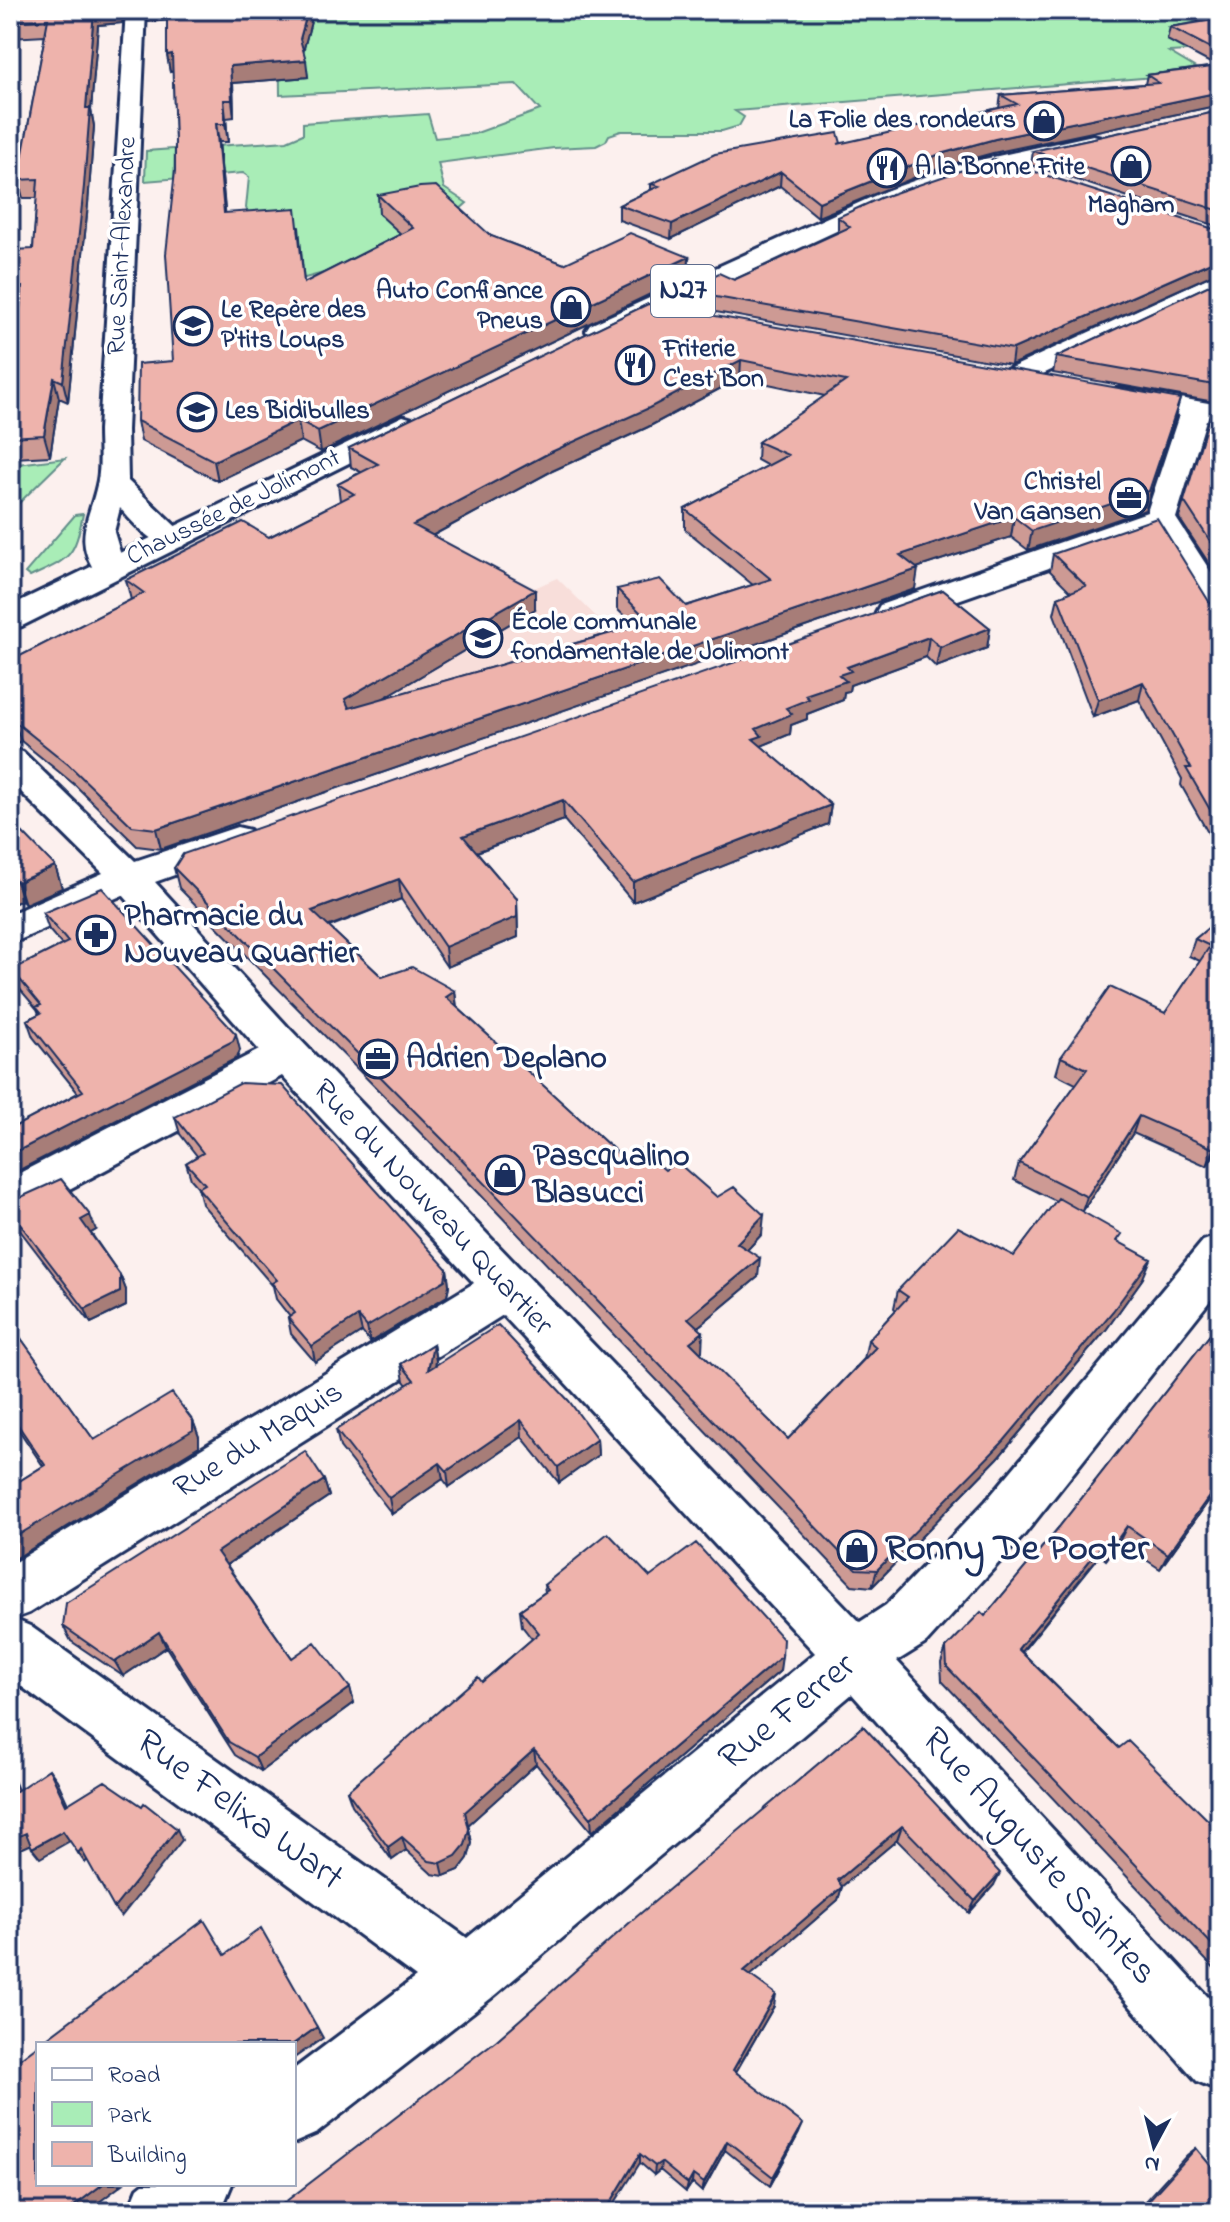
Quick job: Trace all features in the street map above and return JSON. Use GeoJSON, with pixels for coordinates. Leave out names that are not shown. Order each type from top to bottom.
{"type":"FeatureCollection","features":[{"type":"Feature","properties":{"kind":"street","name":"Rue Saint-Alexandre"},"geometry":{"type":"LineString","coordinates":[[109,569],[98,545],[101,515],[113,482],[113,430],[136,10]]}},
{"type":"Feature","properties":{"kind":"street","name":"N27"},"geometry":{"type":"LineString","coordinates":[[572,344],[869,205],[947,176],[994,163],[1115,137]]}},
{"type":"Feature","properties":{"kind":"street"},"geometry":{"type":"LineString","coordinates":[[994,163],[1039,178]]}},
{"type":"Feature","properties":{"kind":"street"},"geometry":{"type":"LineString","coordinates":[[1014,377],[1220,280]]}},
{"type":"Feature","properties":{"kind":"street"},"geometry":{"type":"LineString","coordinates":[[642,310],[688,318]]}},
{"type":"Feature","properties":{"kind":"street"},"geometry":{"type":"LineString","coordinates":[[983,371],[1059,385]]}},
{"type":"Feature","properties":{"kind":"street"},"geometry":{"type":"LineString","coordinates":[[861,622],[1161,518],[1207,412],[1089,390]]}},
{"type":"Feature","properties":{"kind":"street","name":"Chaussée de Jolimont"},"geometry":{"type":"LineString","coordinates":[[10,619],[429,413]]}},
{"type":"Feature","properties":{"kind":"street"},"geometry":{"type":"LineString","coordinates":[[113,482],[147,519],[173,539]]}},
{"type":"Feature","properties":{"kind":"street"},"geometry":{"type":"LineString","coordinates":[[1161,518],[1220,611]]}},
{"type":"Feature","properties":{"kind":"street","name":"Rue du Nouveau Quartier"},"geometry":{"type":"LineString","coordinates":[[10,760],[129,877],[287,1054],[855,1656]]}},
{"type":"Feature","properties":{"kind":"street"},"geometry":{"type":"LineString","coordinates":[[10,930],[129,877],[262,830]]}},
{"type":"Feature","properties":{"kind":"street"},"geometry":{"type":"LineString","coordinates":[[10,1199],[287,1054]]}},
{"type":"Feature","properties":{"kind":"street","name":"Rue Ferrer"},"geometry":{"type":"LineString","coordinates":[[296,2108],[468,1977],[855,1656],[906,1624],[1005,1518],[1220,1254]]}},
{"type":"Feature","properties":{"kind":"street","name":"Rue du Maquis"},"geometry":{"type":"LineString","coordinates":[[10,1595],[508,1287]]}},
{"type":"Feature","properties":{"kind":"street","name":"Rue Felixa Wart"},"geometry":{"type":"LineString","coordinates":[[10,1645],[468,1977]]}},
{"type":"Feature","properties":{"kind":"street","name":"Rue Auguste Saintes"},"geometry":{"type":"LineString","coordinates":[[855,1656],[1220,2058]]}},
{"type":"Feature","properties":{"kind":"street"},"geometry":{"type":"LineString","coordinates":[[162,2212],[195,2186]]}},
{"type":"Feature","properties":{"kind":"shaded area"},"geometry":{"type":"Polygon","coordinates":[[[557,578],[626,646],[452,747],[375,658],[557,578]]]}},
{"type":"Feature","properties":{"kind":"green space"},"geometry":{"type":"Polygon","coordinates":[[[279,10],[580,10],[610,16],[641,10],[1177,10],[1220,38],[1220,49],[1169,52],[1204,73],[735,111],[744,117],[739,126],[722,131],[621,131],[609,135],[606,141],[596,146],[554,148],[438,163],[444,188],[467,203],[440,227],[350,266],[286,283],[246,208],[249,177],[243,173],[145,181],[146,151],[287,141],[303,134],[303,123],[428,114],[435,138],[474,134],[540,110],[516,84],[280,95],[279,10]]]}},
{"type":"Feature","properties":{"kind":"green space"},"geometry":{"type":"Polygon","coordinates":[[[65,458],[15,507],[10,507],[10,465],[65,458]]]}},
{"type":"Feature","properties":{"kind":"green space"},"geometry":{"type":"Polygon","coordinates":[[[83,514],[77,540],[68,555],[30,577],[25,573],[75,515],[83,514]]]}},
{"type":"Feature","properties":{"kind":"building"},"geometry":{"type":"Polygon","coordinates":[[[10,10],[94,10],[86,108],[90,108],[84,186],[63,382],[54,378],[44,435],[10,437],[22,287],[10,285],[14,250],[33,249],[38,179],[18,180],[48,19],[10,22],[10,10]]]}},
{"type":"Feature","properties":{"kind":"building"},"geometry":{"type":"Polygon","coordinates":[[[167,10],[308,10],[300,39],[306,60],[230,66],[232,100],[224,100],[225,124],[216,124],[224,213],[296,208],[304,283],[413,228],[378,195],[420,187],[436,186],[491,236],[564,264],[630,233],[689,257],[318,431],[298,420],[214,461],[137,421],[138,364],[173,361],[166,254],[175,171],[175,140],[172,54],[167,55],[167,10]]]}},
{"type":"Feature","properties":{"kind":"building"},"geometry":{"type":"Polygon","coordinates":[[[1205,10],[1220,10],[1220,17],[1205,10]]]}},
{"type":"Feature","properties":{"kind":"building"},"geometry":{"type":"Polygon","coordinates":[[[1220,19],[1220,53],[1170,27],[1220,19]]]}},
{"type":"Feature","properties":{"kind":"building"},"geometry":{"type":"Polygon","coordinates":[[[1220,66],[1220,92],[995,139],[940,154],[819,202],[781,172],[672,224],[619,205],[659,186],[651,184],[715,154],[838,133],[841,143],[838,144],[1017,104],[1001,95],[1159,83],[1147,75],[1220,66]]]}},
{"type":"Feature","properties":{"kind":"building"},"geometry":{"type":"Polygon","coordinates":[[[1220,111],[1220,211],[1033,151],[1220,111]]]}},
{"type":"Feature","properties":{"kind":"building"},"geometry":{"type":"Polygon","coordinates":[[[995,159],[1220,231],[1220,258],[1013,349],[682,291],[719,273],[734,280],[850,227],[838,217],[880,198],[995,159]]]}},
{"type":"Feature","properties":{"kind":"building"},"geometry":{"type":"Polygon","coordinates":[[[1220,280],[1220,386],[1056,357],[1220,280]]]}},
{"type":"Feature","properties":{"kind":"building"},"geometry":{"type":"Polygon","coordinates":[[[648,304],[1180,399],[1149,491],[1032,531],[1014,517],[900,555],[918,569],[156,829],[132,826],[69,765],[14,721],[10,723],[10,661],[144,593],[126,580],[243,522],[269,537],[354,494],[338,484],[378,464],[349,448],[648,304]],[[741,360],[649,408],[549,453],[413,525],[535,590],[345,699],[349,708],[650,622],[617,589],[660,579],[686,606],[771,579],[685,509],[788,455],[758,442],[846,381],[741,360]]]}},
{"type":"Feature","properties":{"kind":"building"},"geometry":{"type":"Polygon","coordinates":[[[1212,407],[1220,409],[1220,556],[1184,501],[1212,407]]]}},
{"type":"Feature","properties":{"kind":"building"},"geometry":{"type":"Polygon","coordinates":[[[1157,518],[1210,603],[1220,606],[1220,827],[1143,682],[1098,700],[1058,597],[1086,586],[1053,554],[1157,518]]]}},
{"type":"Feature","properties":{"kind":"building"},"geometry":{"type":"Polygon","coordinates":[[[943,590],[990,628],[940,647],[929,637],[847,667],[851,671],[839,675],[846,681],[805,695],[809,699],[786,708],[792,714],[756,729],[762,736],[753,739],[831,805],[633,882],[563,800],[463,836],[517,899],[517,917],[445,947],[399,879],[312,911],[382,977],[412,967],[455,991],[446,997],[624,1159],[640,1149],[665,1170],[677,1162],[717,1197],[734,1187],[764,1215],[737,1243],[760,1258],[688,1318],[703,1332],[690,1342],[788,1439],[876,1347],[868,1340],[908,1297],[898,1290],[958,1227],[1014,1256],[1058,1198],[1122,1234],[1117,1241],[1151,1259],[1113,1311],[1004,1441],[877,1570],[856,1569],[453,1150],[174,868],[183,854],[943,590]]]}},
{"type":"Feature","properties":{"kind":"building"},"geometry":{"type":"Polygon","coordinates":[[[20,830],[55,866],[18,882],[10,880],[10,834],[20,830]]]}},
{"type":"Feature","properties":{"kind":"building"},"geometry":{"type":"Polygon","coordinates":[[[102,888],[236,1034],[233,1041],[10,1155],[10,1129],[83,1091],[27,1020],[41,1013],[36,1007],[41,1005],[12,970],[68,942],[43,913],[102,888]]]}},
{"type":"Feature","properties":{"kind":"building"},"geometry":{"type":"Polygon","coordinates":[[[1220,918],[1220,1139],[1214,1149],[1139,1116],[1087,1197],[1019,1163],[1087,1069],[1061,1057],[1110,987],[1165,1013],[1210,946],[1195,939],[1220,918]]]}},
{"type":"Feature","properties":{"kind":"building"},"geometry":{"type":"Polygon","coordinates":[[[241,1083],[282,1085],[447,1269],[445,1280],[367,1327],[358,1316],[312,1346],[288,1318],[295,1313],[272,1283],[277,1280],[198,1188],[205,1184],[186,1163],[203,1153],[175,1117],[241,1083]]]}},
{"type":"Feature","properties":{"kind":"building"},"geometry":{"type":"Polygon","coordinates":[[[61,1179],[90,1215],[81,1220],[120,1275],[120,1292],[85,1309],[10,1211],[10,1202],[61,1179]]]}},
{"type":"Feature","properties":{"kind":"building"},"geometry":{"type":"Polygon","coordinates":[[[1220,1322],[1220,1481],[1168,1554],[1127,1526],[1114,1544],[1107,1539],[1018,1649],[1119,1748],[1128,1741],[1220,1832],[1220,1953],[947,1667],[946,1648],[981,1612],[985,1616],[1220,1322]]]}},
{"type":"Feature","properties":{"kind":"building"},"geometry":{"type":"Polygon","coordinates":[[[10,1323],[94,1440],[172,1393],[193,1421],[193,1430],[10,1540],[10,1487],[45,1465],[10,1413],[10,1323]]]}},
{"type":"Feature","properties":{"kind":"building"},"geometry":{"type":"Polygon","coordinates":[[[498,1325],[569,1401],[597,1439],[558,1467],[521,1420],[447,1471],[440,1463],[389,1498],[336,1430],[414,1380],[401,1364],[433,1344],[428,1370],[498,1325]]]}},
{"type":"Feature","properties":{"kind":"building"},"geometry":{"type":"Polygon","coordinates":[[[305,1451],[324,1480],[217,1552],[292,1658],[315,1642],[350,1688],[255,1757],[229,1742],[159,1632],[115,1662],[63,1626],[66,1603],[305,1451]]]}},
{"type":"Feature","properties":{"kind":"building"},"geometry":{"type":"Polygon","coordinates":[[[608,1533],[650,1577],[696,1543],[783,1639],[782,1656],[591,1818],[534,1750],[465,1812],[469,1829],[465,1845],[456,1856],[441,1863],[429,1861],[402,1837],[388,1847],[347,1791],[478,1677],[482,1682],[539,1633],[520,1610],[548,1590],[544,1585],[608,1533]]]}},
{"type":"Feature","properties":{"kind":"building"},"geometry":{"type":"Polygon","coordinates":[[[863,1726],[1000,1873],[975,1901],[902,1826],[838,1880],[842,1887],[744,1971],[776,1994],[733,2070],[803,2124],[773,2177],[727,2141],[704,2183],[693,2175],[688,2184],[661,2162],[655,2166],[640,2154],[605,2212],[272,2212],[498,2039],[635,1918],[863,1726]]]}},
{"type":"Feature","properties":{"kind":"building"},"geometry":{"type":"Polygon","coordinates":[[[49,1769],[66,1805],[105,1781],[142,1806],[144,1803],[177,1829],[114,1908],[81,1849],[78,1853],[63,1831],[32,1848],[26,1833],[10,1840],[10,1779],[15,1792],[49,1769]]]}},
{"type":"Feature","properties":{"kind":"building"},"geometry":{"type":"Polygon","coordinates":[[[204,1920],[225,1955],[261,1928],[317,2027],[296,2042],[42,2042],[204,1920]]]}},
{"type":"Feature","properties":{"kind":"building"},"geometry":{"type":"Polygon","coordinates":[[[36,2046],[36,2186],[100,2186],[66,2212],[10,2212],[10,2066],[36,2046]]]}},
{"type":"Feature","properties":{"kind":"building"},"geometry":{"type":"Polygon","coordinates":[[[1196,2148],[1220,2177],[1220,2212],[1138,2212],[1196,2148]]]}},
{"type":"Feature","properties":{"kind":"place","name":"La Folie des rondeurs"},"geometry":{"type":"Point","coordinates":[1044,121]}},
{"type":"Feature","properties":{"kind":"place","name":"Magham"},"geometry":{"type":"Point","coordinates":[1131,166]}},
{"type":"Feature","properties":{"kind":"place","name":"A la Bonne Frite"},"geometry":{"type":"Point","coordinates":[887,168]}},
{"type":"Feature","properties":{"kind":"place","name":"Auto Confiance Pneus"},"geometry":{"type":"Point","coordinates":[571,307]}},
{"type":"Feature","properties":{"kind":"place","name":"Le Repère des P'tits Loups"},"geometry":{"type":"Point","coordinates":[193,326]}},
{"type":"Feature","properties":{"kind":"place","name":"Friterie C'est Bon"},"geometry":{"type":"Point","coordinates":[635,365]}},
{"type":"Feature","properties":{"kind":"place","name":"Les Bidibulles"},"geometry":{"type":"Point","coordinates":[197,412]}},
{"type":"Feature","properties":{"kind":"place","name":"Christel Van Gansen"},"geometry":{"type":"Point","coordinates":[1129,498]}},
{"type":"Feature","properties":{"kind":"place","name":"École communale fondamentale de Jolimont"},"geometry":{"type":"Point","coordinates":[483,638]}},
{"type":"Feature","properties":{"kind":"place","name":"Pharmacie du Nouveau Quartier"},"geometry":{"type":"Point","coordinates":[96,935]}},
{"type":"Feature","properties":{"kind":"place","name":"Adrien Deplano"},"geometry":{"type":"Point","coordinates":[378,1059]}},
{"type":"Feature","properties":{"kind":"place","name":"Pascqualino Blasucci"},"geometry":{"type":"Point","coordinates":[505,1175]}},
{"type":"Feature","properties":{"kind":"place","name":"Ronny De Pooter"},"geometry":{"type":"Point","coordinates":[857,1550]}}]}
